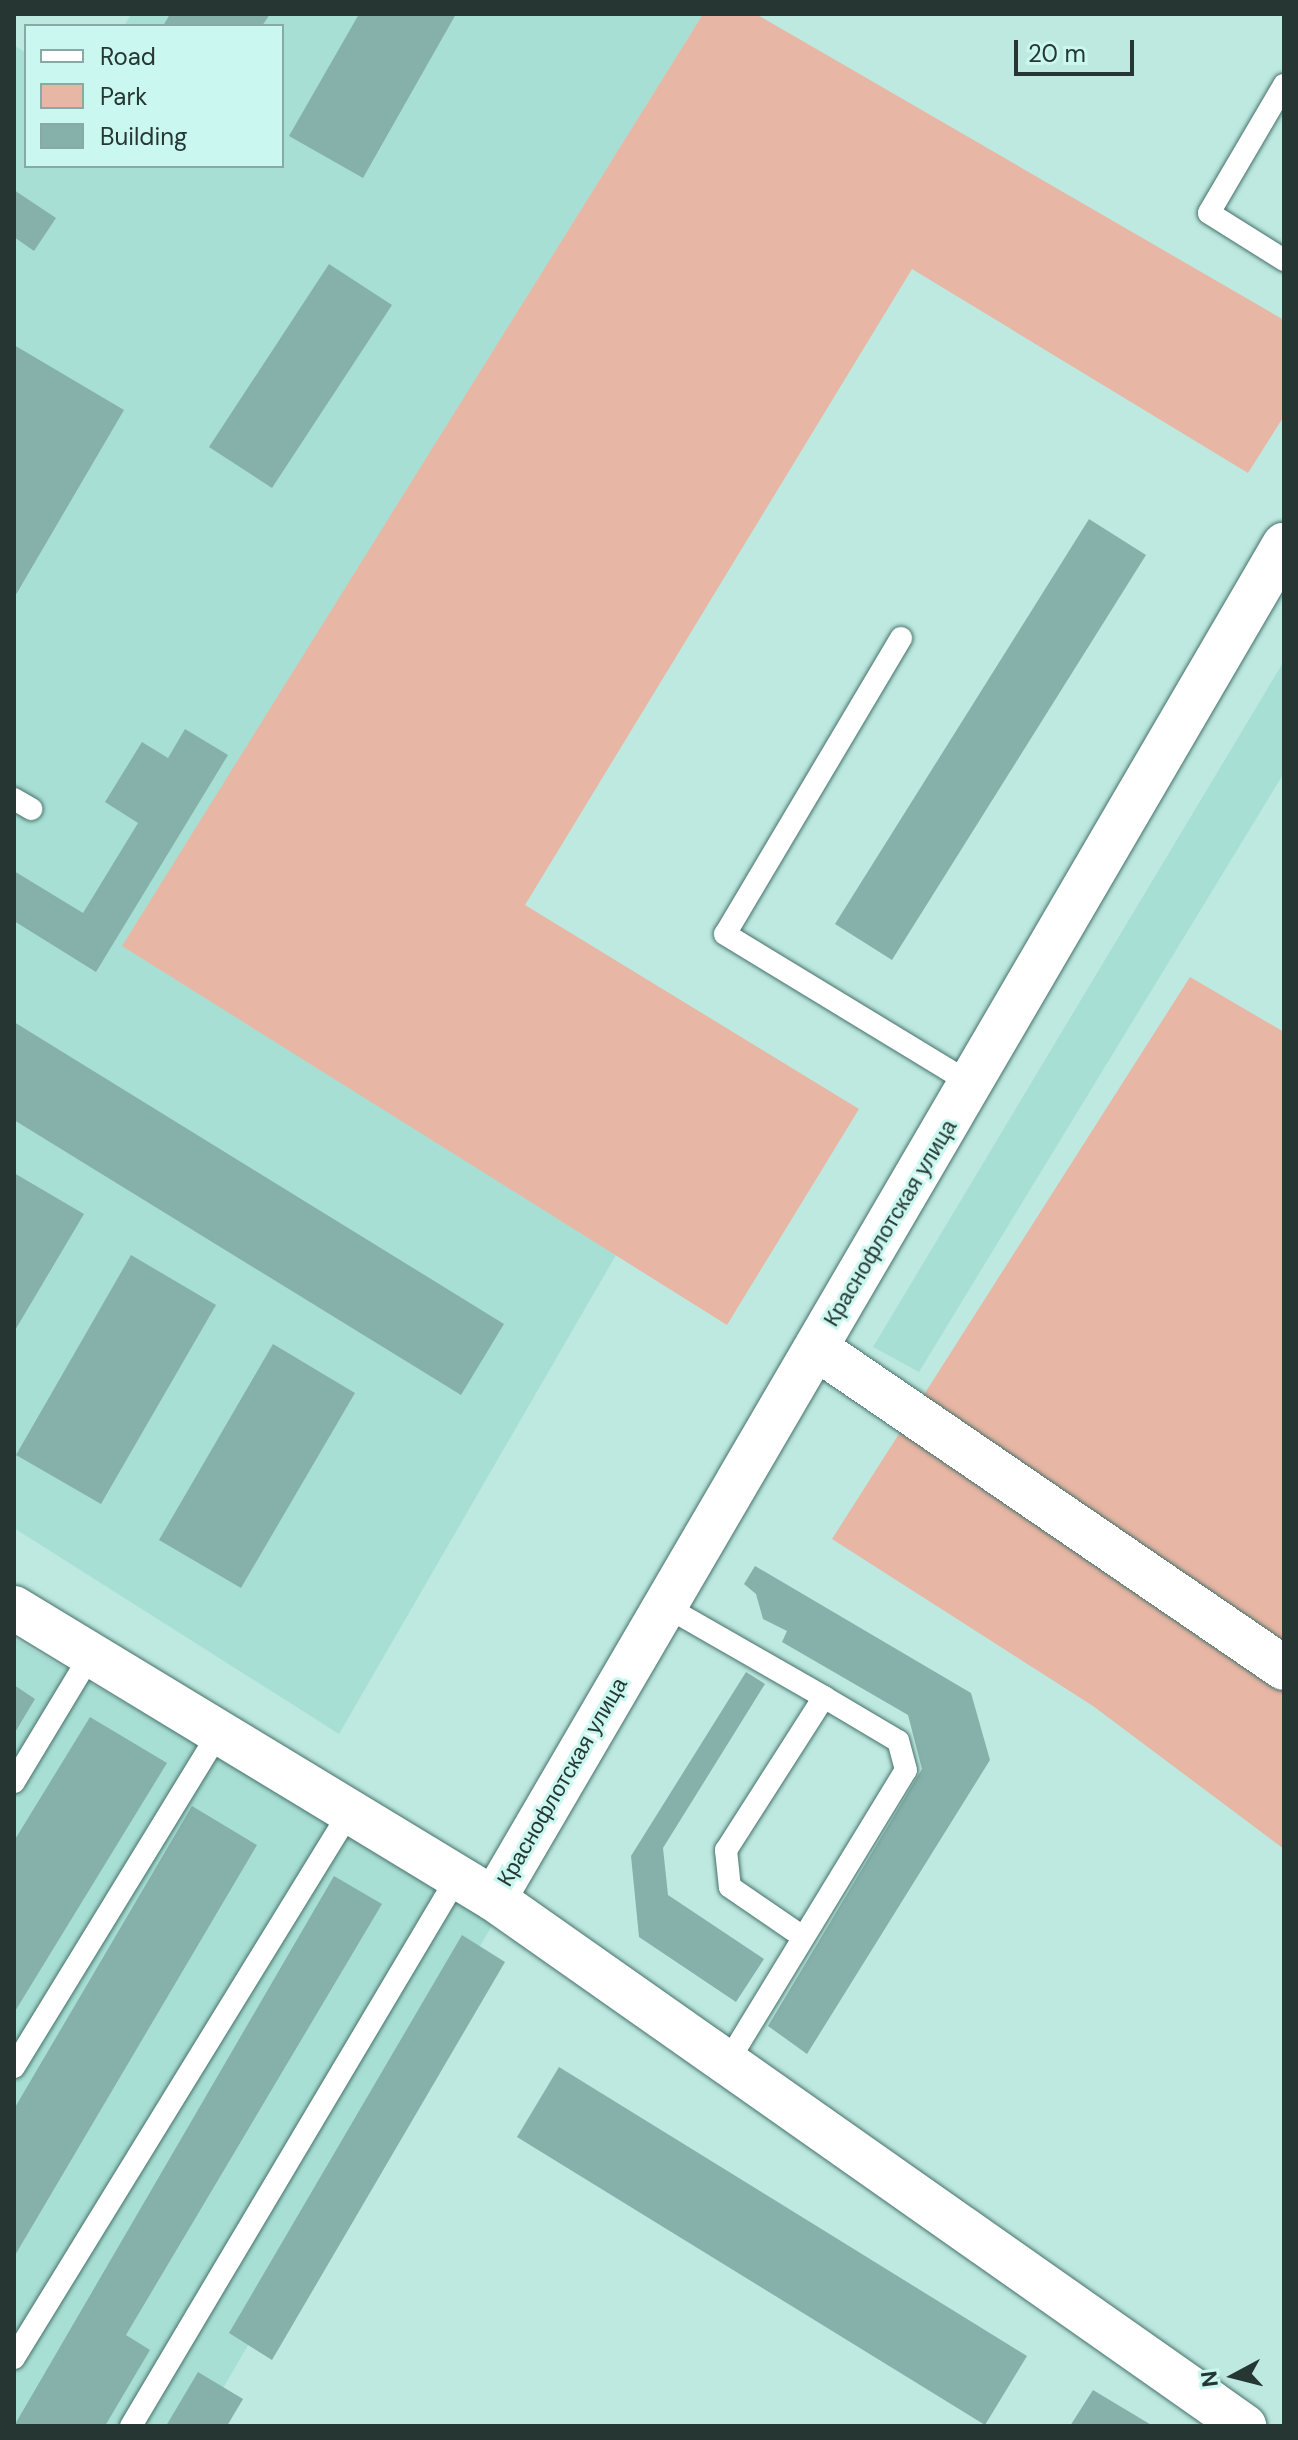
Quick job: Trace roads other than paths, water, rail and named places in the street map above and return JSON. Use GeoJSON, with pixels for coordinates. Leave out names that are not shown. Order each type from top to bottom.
{"type":"FeatureCollection","features":[{"type":"Feature","properties":{"kind":"street","name":"Краснофлотская улица"},"geometry":{"type":"LineString","coordinates":[[494,1899],[1284,545]]}},
{"type":"Feature","properties":{"kind":"street"},"geometry":{"type":"LineString","coordinates":[[816,1348],[1284,1668]]}},
{"type":"Feature","properties":{"kind":"street"},"geometry":{"type":"LineString","coordinates":[[14,1608],[494,1899],[1244,2426]]}},
{"type":"Feature","properties":{"kind":"lane"},"geometry":{"type":"LineString","coordinates":[[1284,85],[1209,213],[1284,260]]}},
{"type":"Feature","properties":{"kind":"lane"},"geometry":{"type":"LineString","coordinates":[[901,638],[725,934],[972,1084]]}},
{"type":"Feature","properties":{"kind":"lane"},"geometry":{"type":"LineString","coordinates":[[665,1606],[898,1741],[906,1770],[727,2063]]}},
{"type":"Feature","properties":{"kind":"lane"},"geometry":{"type":"LineString","coordinates":[[14,1782],[90,1656]]}},
{"type":"Feature","properties":{"kind":"lane"},"geometry":{"type":"LineString","coordinates":[[803,1937],[730,1887],[726,1850],[824,1697]]}},
{"type":"Feature","properties":{"kind":"lane"},"geometry":{"type":"LineString","coordinates":[[14,2067],[218,1734]]}},
{"type":"Feature","properties":{"kind":"lane"},"geometry":{"type":"LineString","coordinates":[[14,2358],[349,1813]]}},
{"type":"Feature","properties":{"kind":"lane"},"geometry":{"type":"LineString","coordinates":[[131,2426],[458,1876]]}}]}
